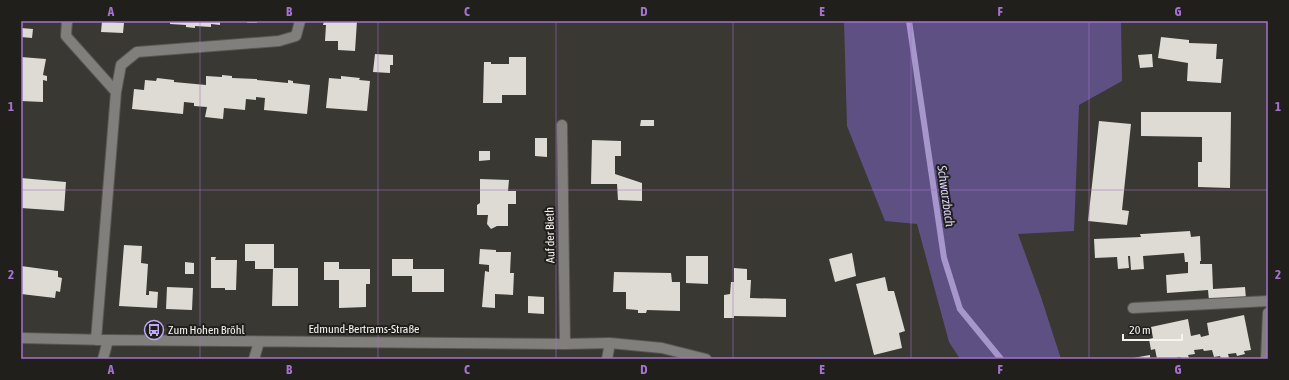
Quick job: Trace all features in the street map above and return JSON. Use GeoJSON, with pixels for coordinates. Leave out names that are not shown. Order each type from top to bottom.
{"type":"FeatureCollection","features":[{"type":"Feature","properties":{"kind":"street"},"geometry":{"type":"LineString","coordinates":[[67,21],[66,36],[116,92]]}},
{"type":"Feature","properties":{"kind":"street"},"geometry":{"type":"LineString","coordinates":[[96,340],[116,92],[121,65],[137,52],[279,41],[296,36],[300,21]]}},
{"type":"Feature","properties":{"kind":"street","name":"Auf der Bieth"},"geometry":{"type":"LineString","coordinates":[[562,125],[565,344]]}},
{"type":"Feature","properties":{"kind":"street"},"geometry":{"type":"LineString","coordinates":[[1133,308],[1268,301]]}},
{"type":"Feature","properties":{"kind":"street"},"geometry":{"type":"LineString","coordinates":[[1266,359],[1268,313]]}},
{"type":"Feature","properties":{"kind":"street","name":"Edmund-Bertrams-Straße"},"geometry":{"type":"LineString","coordinates":[[21,338],[259,342],[610,343],[662,348],[706,359]]}},
{"type":"Feature","properties":{"kind":"street"},"geometry":{"type":"LineString","coordinates":[[103,359],[108,340]]}},
{"type":"Feature","properties":{"kind":"street"},"geometry":{"type":"LineString","coordinates":[[254,359],[259,342]]}},
{"type":"Feature","properties":{"kind":"street"},"geometry":{"type":"LineString","coordinates":[[607,359],[610,343]]}},
{"type":"Feature","properties":{"kind":"shaded area"},"geometry":{"type":"Polygon","coordinates":[[[844,21],[1121,21],[1122,81],[1079,105],[1074,231],[1018,234],[1041,297],[1061,359],[960,359],[949,342],[917,224],[885,221],[847,126],[844,21]]]}},
{"type":"Feature","properties":{"kind":"building"},"geometry":{"type":"Polygon","coordinates":[[[102,21],[124,23],[123,33],[101,32],[102,21]]]}},
{"type":"Feature","properties":{"kind":"building"},"geometry":{"type":"Polygon","coordinates":[[[170,21],[220,21],[220,25],[211,24],[211,27],[195,26],[195,28],[186,27],[186,25],[170,24],[170,21]]]}},
{"type":"Feature","properties":{"kind":"building"},"geometry":{"type":"Polygon","coordinates":[[[247,21],[257,21],[257,23],[247,23],[247,21]]]}},
{"type":"Feature","properties":{"kind":"building"},"geometry":{"type":"Polygon","coordinates":[[[324,21],[357,21],[355,51],[338,50],[338,41],[325,41],[326,25],[323,25],[324,21]]]}},
{"type":"Feature","properties":{"kind":"building"},"geometry":{"type":"Polygon","coordinates":[[[21,28],[33,29],[32,38],[21,37],[21,28]]]}},
{"type":"Feature","properties":{"kind":"building"},"geometry":{"type":"Polygon","coordinates":[[[1161,37],[1189,40],[1189,43],[1217,44],[1216,59],[1223,59],[1221,83],[1187,81],[1188,63],[1158,58],[1161,37]]]}},
{"type":"Feature","properties":{"kind":"building"},"geometry":{"type":"Polygon","coordinates":[[[375,54],[393,55],[393,65],[390,65],[390,73],[373,72],[375,54]]]}},
{"type":"Feature","properties":{"kind":"building"},"geometry":{"type":"Polygon","coordinates":[[[1152,54],[1153,67],[1140,68],[1138,55],[1152,54]]]}},
{"type":"Feature","properties":{"kind":"building"},"geometry":{"type":"Polygon","coordinates":[[[21,57],[46,59],[43,75],[47,76],[47,81],[43,80],[43,102],[21,101],[21,57]]]}},
{"type":"Feature","properties":{"kind":"building"},"geometry":{"type":"Polygon","coordinates":[[[509,57],[526,57],[526,95],[502,95],[502,103],[483,103],[484,62],[491,62],[491,64],[509,64],[509,57]]]}},
{"type":"Feature","properties":{"kind":"building"},"geometry":{"type":"Polygon","coordinates":[[[222,75],[232,76],[232,78],[257,79],[288,83],[288,80],[293,81],[293,83],[310,85],[307,114],[264,110],[265,98],[256,97],[256,100],[246,99],[245,110],[224,108],[223,119],[205,117],[207,107],[194,106],[194,103],[184,102],[183,114],[132,109],[134,89],[144,90],[145,80],[156,81],[157,78],[174,80],[174,82],[206,85],[206,76],[222,77],[222,75]]]}},
{"type":"Feature","properties":{"kind":"building"},"geometry":{"type":"Polygon","coordinates":[[[341,76],[360,78],[359,80],[370,81],[367,111],[326,108],[329,78],[341,79],[341,76]]]}},
{"type":"Feature","properties":{"kind":"building"},"geometry":{"type":"Polygon","coordinates":[[[1141,112],[1231,112],[1230,188],[1198,187],[1198,162],[1202,162],[1202,137],[1141,136],[1141,112]]]}},
{"type":"Feature","properties":{"kind":"building"},"geometry":{"type":"Polygon","coordinates":[[[641,120],[654,120],[654,126],[640,126],[641,120]]]}},
{"type":"Feature","properties":{"kind":"building"},"geometry":{"type":"Polygon","coordinates":[[[1099,121],[1131,124],[1122,210],[1129,211],[1127,225],[1088,221],[1099,121]]]}},
{"type":"Feature","properties":{"kind":"building"},"geometry":{"type":"Polygon","coordinates":[[[535,138],[547,138],[547,157],[535,156],[535,138]]]}},
{"type":"Feature","properties":{"kind":"building"},"geometry":{"type":"Polygon","coordinates":[[[592,140],[621,141],[621,156],[615,156],[615,174],[642,183],[642,201],[618,200],[617,184],[591,184],[592,140]]]}},
{"type":"Feature","properties":{"kind":"building"},"geometry":{"type":"Polygon","coordinates":[[[479,151],[490,151],[490,160],[479,161],[479,151]]]}},
{"type":"Feature","properties":{"kind":"building"},"geometry":{"type":"Polygon","coordinates":[[[21,178],[66,182],[64,211],[21,208],[21,178]]]}},
{"type":"Feature","properties":{"kind":"building"},"geometry":{"type":"Polygon","coordinates":[[[480,179],[509,180],[508,191],[516,191],[516,204],[508,204],[508,226],[497,226],[491,229],[487,224],[488,215],[477,215],[477,205],[480,203],[480,179]]]}},
{"type":"Feature","properties":{"kind":"building"},"geometry":{"type":"Polygon","coordinates":[[[1190,231],[1191,237],[1200,236],[1200,264],[1212,264],[1213,289],[1245,287],[1246,299],[1209,301],[1208,290],[1167,293],[1166,275],[1188,273],[1188,262],[1185,262],[1184,253],[1143,256],[1144,269],[1131,270],[1130,256],[1128,256],[1129,268],[1118,269],[1117,257],[1095,258],[1094,239],[1141,237],[1140,234],[1190,231]]]}},
{"type":"Feature","properties":{"kind":"building"},"geometry":{"type":"Polygon","coordinates":[[[245,244],[274,244],[274,268],[298,268],[298,306],[272,306],[273,269],[255,269],[255,261],[245,261],[245,244]]]}},
{"type":"Feature","properties":{"kind":"building"},"geometry":{"type":"Polygon","coordinates":[[[124,245],[142,246],[141,263],[148,264],[146,295],[149,295],[149,291],[158,292],[157,308],[119,306],[124,245]]]}},
{"type":"Feature","properties":{"kind":"building"},"geometry":{"type":"Polygon","coordinates":[[[480,249],[496,250],[496,252],[511,252],[510,273],[514,273],[513,295],[495,294],[495,308],[482,307],[485,271],[489,272],[489,265],[479,264],[480,249]]]}},
{"type":"Feature","properties":{"kind":"building"},"geometry":{"type":"Polygon","coordinates":[[[852,253],[856,276],[835,282],[829,259],[852,253]]]}},
{"type":"Feature","properties":{"kind":"building"},"geometry":{"type":"Polygon","coordinates":[[[686,256],[708,256],[708,284],[686,283],[686,256]]]}},
{"type":"Feature","properties":{"kind":"building"},"geometry":{"type":"Polygon","coordinates":[[[211,257],[216,257],[215,260],[237,260],[236,290],[211,288],[211,257]]]}},
{"type":"Feature","properties":{"kind":"building"},"geometry":{"type":"Polygon","coordinates":[[[392,259],[413,259],[413,269],[444,269],[444,292],[412,292],[412,276],[392,276],[392,259]]]}},
{"type":"Feature","properties":{"kind":"building"},"geometry":{"type":"Polygon","coordinates":[[[185,262],[194,263],[194,274],[185,274],[185,262]]]}},
{"type":"Feature","properties":{"kind":"building"},"geometry":{"type":"Polygon","coordinates":[[[324,262],[339,262],[339,269],[370,269],[370,284],[366,284],[366,307],[339,308],[339,280],[324,280],[324,262]]]}},
{"type":"Feature","properties":{"kind":"building"},"geometry":{"type":"Polygon","coordinates":[[[21,266],[58,271],[58,277],[62,278],[60,292],[56,291],[55,298],[21,294],[21,266]]]}},
{"type":"Feature","properties":{"kind":"building"},"geometry":{"type":"Polygon","coordinates":[[[734,268],[747,269],[747,280],[751,280],[750,298],[786,299],[786,317],[734,316],[734,318],[724,318],[724,295],[730,294],[731,282],[734,282],[734,268]]]}},
{"type":"Feature","properties":{"kind":"building"},"geometry":{"type":"Polygon","coordinates":[[[614,272],[671,273],[672,282],[680,282],[680,311],[647,310],[646,313],[638,313],[638,310],[626,309],[626,292],[613,292],[614,272]]]}},
{"type":"Feature","properties":{"kind":"building"},"geometry":{"type":"Polygon","coordinates":[[[885,277],[888,291],[894,291],[905,331],[899,333],[902,348],[874,355],[856,284],[885,277]]]}},
{"type":"Feature","properties":{"kind":"building"},"geometry":{"type":"Polygon","coordinates":[[[167,287],[193,288],[192,310],[166,309],[167,287]]]}},
{"type":"Feature","properties":{"kind":"building"},"geometry":{"type":"Polygon","coordinates":[[[528,296],[544,297],[544,314],[528,313],[528,296]]]}},
{"type":"Feature","properties":{"kind":"building"},"geometry":{"type":"Polygon","coordinates":[[[1244,315],[1251,350],[1244,351],[1245,354],[1237,356],[1236,353],[1228,354],[1229,358],[1221,359],[1220,356],[1214,357],[1212,350],[1204,351],[1203,349],[1194,350],[1195,354],[1188,355],[1189,358],[1181,359],[1180,357],[1172,359],[1157,359],[1155,349],[1151,350],[1149,339],[1153,338],[1151,327],[1188,319],[1191,336],[1200,334],[1201,337],[1209,335],[1207,323],[1244,315]]]}},
{"type":"Feature","properties":{"kind":"building"},"geometry":{"type":"Polygon","coordinates":[[[1150,355],[1150,359],[1133,359],[1133,358],[1150,355]]]}},
{"type":"Feature","properties":{"kind":"waterway","name":"Schwarzbach"},"geometry":{"type":"LineString","coordinates":[[909,21],[944,258],[960,309],[1001,359]]}},
{"type":"Feature","properties":{"kind":"place","name":"Zum Hohen Bröhl"},"geometry":{"type":"Point","coordinates":[154,330]}}]}
